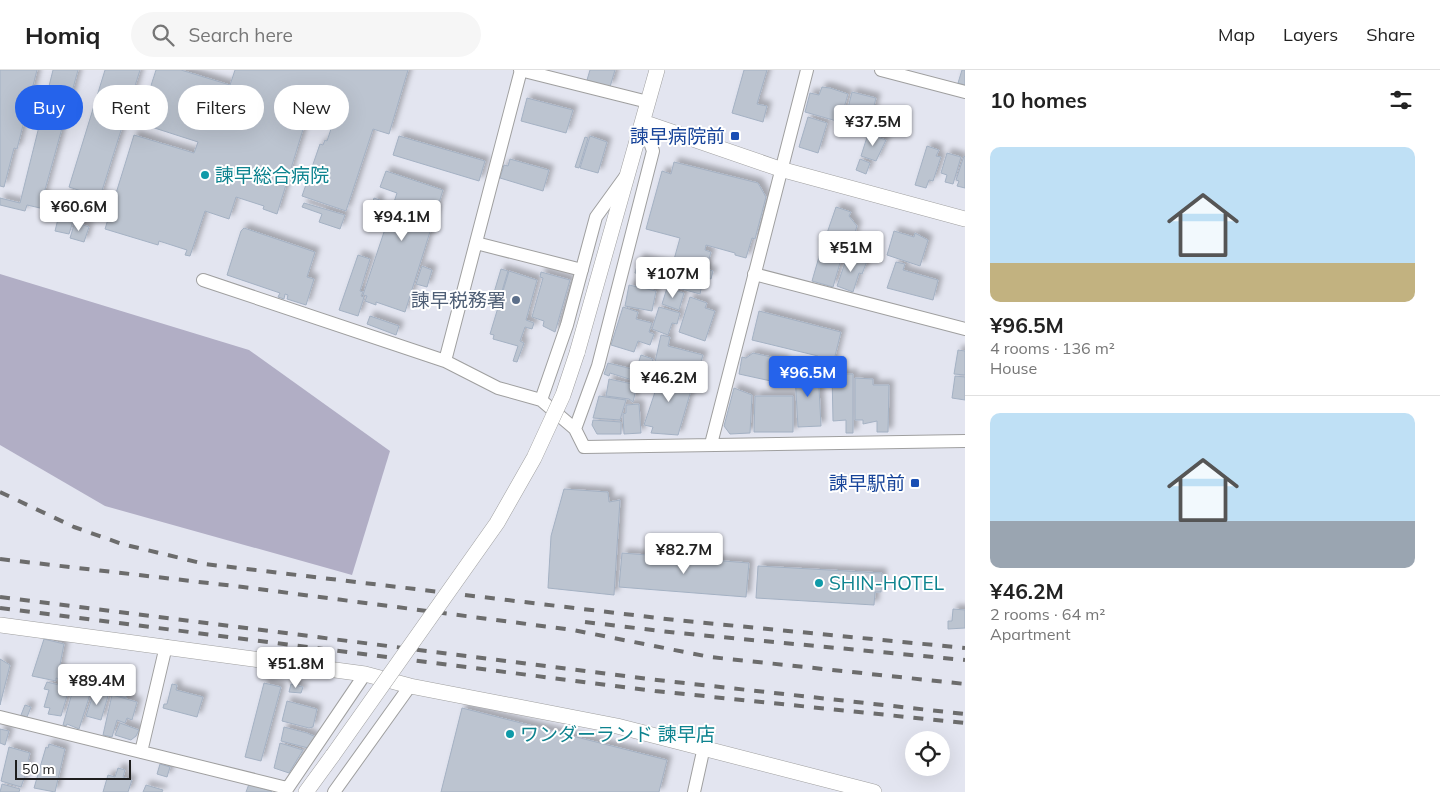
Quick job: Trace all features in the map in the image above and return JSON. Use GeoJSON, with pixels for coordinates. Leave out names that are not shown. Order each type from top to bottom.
{"type":"FeatureCollection","features":[{"type":"Feature","properties":{"kind":"street"},"geometry":{"type":"LineString","coordinates":[[445,360],[520,70],[648,102]]}},
{"type":"Feature","properties":{"kind":"street"},"geometry":{"type":"LineString","coordinates":[[306,792],[497,523],[534,458],[562,395],[576,353],[657,70]]}},
{"type":"Feature","properties":{"kind":"street"},"geometry":{"type":"LineString","coordinates":[[711,444],[780,169],[808,70]]}},
{"type":"Feature","properties":{"kind":"street"},"geometry":{"type":"LineString","coordinates":[[881,70],[965,92]]}},
{"type":"Feature","properties":{"kind":"street"},"geometry":{"type":"LineString","coordinates":[[643,122],[780,169],[965,219]]}},
{"type":"Feature","properties":{"kind":"street"},"geometry":{"type":"LineString","coordinates":[[575,429],[598,366],[653,152],[643,122]]}},
{"type":"Feature","properties":{"kind":"street"},"geometry":{"type":"LineString","coordinates":[[541,400],[567,325],[596,217],[629,171]]}},
{"type":"Feature","properties":{"kind":"street"},"geometry":{"type":"LineString","coordinates":[[476,243],[582,270]]}},
{"type":"Feature","properties":{"kind":"street"},"geometry":{"type":"LineString","coordinates":[[754,274],[965,329]]}},
{"type":"Feature","properties":{"kind":"street"},"geometry":{"type":"LineString","coordinates":[[203,280],[445,360],[498,388],[541,400],[575,429],[584,447],[965,441]]}},
{"type":"Feature","properties":{"kind":"street"},"geometry":{"type":"LineString","coordinates":[[0,625],[364,674],[410,686],[617,726],[874,792]]}},
{"type":"Feature","properties":{"kind":"street"},"geometry":{"type":"LineString","coordinates":[[140,752],[166,646]]}},
{"type":"Feature","properties":{"kind":"street"},"geometry":{"type":"LineString","coordinates":[[0,717],[286,790],[364,674]]}},
{"type":"Feature","properties":{"kind":"street"},"geometry":{"type":"LineString","coordinates":[[334,792],[410,686]]}},
{"type":"Feature","properties":{"kind":"street"},"geometry":{"type":"LineString","coordinates":[[694,792],[704,748]]}},
{"type":"Feature","properties":{"kind":"shaded area"},"geometry":{"type":"Polygon","coordinates":[[[0,274],[249,350],[390,451],[352,575],[105,506],[0,445],[0,274]]]}},
{"type":"Feature","properties":{"kind":"building"},"geometry":{"type":"Polygon","coordinates":[[[0,70],[37,70],[33,85],[15,85],[15,130],[22,130],[17,149],[14,148],[4,187],[0,186],[0,70]]]}},
{"type":"Feature","properties":{"kind":"building"},"geometry":{"type":"Polygon","coordinates":[[[53,70],[78,70],[74,85],[49,85],[53,70]]]}},
{"type":"Feature","properties":{"kind":"building"},"geometry":{"type":"Polygon","coordinates":[[[105,70],[140,70],[135,85],[100,85],[105,70]]]}},
{"type":"Feature","properties":{"kind":"building","name":"諫早総合病院"},"geometry":{"type":"Polygon","coordinates":[[[156,70],[181,70],[230,85],[235,70],[408,70],[389,134],[373,129],[346,211],[302,196],[320,144],[323,145],[325,140],[327,141],[331,130],[349,130],[349,85],[274,85],[274,130],[303,130],[277,214],[263,209],[264,206],[236,197],[229,219],[205,211],[190,256],[185,255],[187,250],[159,241],[158,245],[105,229],[134,135],[194,153],[198,142],[161,130],[168,130],[168,85],[151,85],[156,70]]]}},
{"type":"Feature","properties":{"kind":"building"},"geometry":{"type":"Polygon","coordinates":[[[590,70],[615,70],[610,87],[587,80],[590,70]]]}},
{"type":"Feature","properties":{"kind":"building"},"geometry":{"type":"Polygon","coordinates":[[[744,70],[767,70],[757,104],[767,106],[763,122],[732,113],[744,70]]]}},
{"type":"Feature","properties":{"kind":"building"},"geometry":{"type":"Polygon","coordinates":[[[962,70],[965,70],[965,85],[958,83],[962,70]]]}},
{"type":"Feature","properties":{"kind":"building"},"geometry":{"type":"Polygon","coordinates":[[[822,87],[848,94],[840,122],[805,112],[810,93],[819,95],[822,87]]]}},
{"type":"Feature","properties":{"kind":"building"},"geometry":{"type":"Polygon","coordinates":[[[852,92],[876,98],[869,126],[845,120],[852,92]]]}},
{"type":"Feature","properties":{"kind":"building"},"geometry":{"type":"Polygon","coordinates":[[[527,98],[573,110],[566,133],[521,121],[527,98]]]}},
{"type":"Feature","properties":{"kind":"building"},"geometry":{"type":"Polygon","coordinates":[[[93,109],[93,130],[121,130],[100,197],[69,187],[93,109]]]}},
{"type":"Feature","properties":{"kind":"building"},"geometry":{"type":"Polygon","coordinates":[[[808,117],[827,123],[818,153],[799,147],[808,117]]]}},
{"type":"Feature","properties":{"kind":"building"},"geometry":{"type":"Polygon","coordinates":[[[38,130],[61,130],[40,208],[27,205],[25,211],[0,205],[0,198],[20,203],[38,130]]]}},
{"type":"Feature","properties":{"kind":"building"},"geometry":{"type":"Polygon","coordinates":[[[868,134],[886,140],[876,161],[861,156],[868,134]]]}},
{"type":"Feature","properties":{"kind":"building"},"geometry":{"type":"Polygon","coordinates":[[[399,136],[485,161],[479,181],[393,155],[399,136]]]}},
{"type":"Feature","properties":{"kind":"building"},"geometry":{"type":"Polygon","coordinates":[[[590,136],[607,142],[598,173],[580,168],[590,136]]]}},
{"type":"Feature","properties":{"kind":"building"},"geometry":{"type":"Polygon","coordinates":[[[585,137],[588,138],[579,168],[575,167],[585,137]]]}},
{"type":"Feature","properties":{"kind":"building"},"geometry":{"type":"Polygon","coordinates":[[[927,146],[939,150],[936,156],[941,157],[933,181],[929,180],[926,188],[915,185],[927,146]]]}},
{"type":"Feature","properties":{"kind":"building"},"geometry":{"type":"Polygon","coordinates":[[[947,153],[961,157],[953,184],[945,182],[947,175],[941,173],[947,153]]]}},
{"type":"Feature","properties":{"kind":"building"},"geometry":{"type":"Polygon","coordinates":[[[964,156],[965,188],[957,186],[959,181],[956,180],[964,156]]]}},
{"type":"Feature","properties":{"kind":"building"},"geometry":{"type":"Polygon","coordinates":[[[510,159],[549,170],[543,191],[500,178],[504,165],[508,166],[510,159]]]}},
{"type":"Feature","properties":{"kind":"building"},"geometry":{"type":"Polygon","coordinates":[[[860,159],[870,163],[866,174],[856,170],[860,159]]]}},
{"type":"Feature","properties":{"kind":"building"},"geometry":{"type":"Polygon","coordinates":[[[674,162],[758,183],[766,197],[755,239],[752,238],[746,258],[706,245],[705,250],[711,252],[706,269],[713,271],[711,279],[704,277],[700,294],[667,285],[668,280],[676,282],[681,265],[673,263],[680,238],[646,229],[662,171],[671,174],[674,162]]]}},
{"type":"Feature","properties":{"kind":"building"},"geometry":{"type":"Polygon","coordinates":[[[386,171],[443,190],[405,312],[376,302],[376,305],[365,301],[367,296],[363,295],[397,193],[380,187],[386,171]]]}},
{"type":"Feature","properties":{"kind":"building"},"geometry":{"type":"Polygon","coordinates":[[[69,192],[86,198],[80,218],[62,213],[69,192]]]}},
{"type":"Feature","properties":{"kind":"building"},"geometry":{"type":"Polygon","coordinates":[[[374,198],[380,200],[376,213],[370,211],[374,198]]]}},
{"type":"Feature","properties":{"kind":"building"},"geometry":{"type":"Polygon","coordinates":[[[304,203],[345,215],[340,229],[319,222],[322,214],[302,207],[304,203]]]}},
{"type":"Feature","properties":{"kind":"building"},"geometry":{"type":"Polygon","coordinates":[[[836,207],[851,212],[849,216],[857,226],[851,245],[825,239],[836,207]]]}},
{"type":"Feature","properties":{"kind":"building"},"geometry":{"type":"Polygon","coordinates":[[[59,215],[73,221],[69,234],[55,231],[59,215]]]}},
{"type":"Feature","properties":{"kind":"building"},"geometry":{"type":"Polygon","coordinates":[[[75,222],[89,227],[84,242],[70,238],[75,222]]]}},
{"type":"Feature","properties":{"kind":"building"},"geometry":{"type":"Polygon","coordinates":[[[244,228],[315,252],[307,277],[314,279],[306,305],[287,299],[288,295],[285,294],[284,299],[278,297],[280,293],[227,275],[241,231],[244,228]]]}},
{"type":"Feature","properties":{"kind":"building"},"geometry":{"type":"Polygon","coordinates":[[[894,231],[914,237],[915,233],[928,240],[920,266],[887,255],[894,231]]]}},
{"type":"Feature","properties":{"kind":"building"},"geometry":{"type":"Polygon","coordinates":[[[823,243],[844,249],[833,287],[812,281],[823,243]]]}},
{"type":"Feature","properties":{"kind":"building"},"geometry":{"type":"Polygon","coordinates":[[[848,254],[867,261],[862,274],[859,273],[853,292],[837,286],[848,254]]]}},
{"type":"Feature","properties":{"kind":"building"},"geometry":{"type":"Polygon","coordinates":[[[358,255],[370,259],[360,291],[363,292],[361,296],[364,297],[358,316],[339,310],[358,255]]]}},
{"type":"Feature","properties":{"kind":"building"},"geometry":{"type":"Polygon","coordinates":[[[639,258],[667,265],[664,279],[635,273],[639,258]]]}},
{"type":"Feature","properties":{"kind":"building"},"geometry":{"type":"Polygon","coordinates":[[[896,262],[905,264],[903,270],[938,280],[933,300],[887,288],[896,262]]]}},
{"type":"Feature","properties":{"kind":"building"},"geometry":{"type":"Polygon","coordinates":[[[422,266],[432,270],[427,287],[416,284],[422,266]]]}},
{"type":"Feature","properties":{"kind":"building"},"geometry":{"type":"Polygon","coordinates":[[[501,269],[508,271],[497,308],[490,306],[501,269]]]}},
{"type":"Feature","properties":{"kind":"building","name":"諫早税務署"},"geometry":{"type":"Polygon","coordinates":[[[509,271],[537,280],[526,320],[534,323],[532,329],[525,327],[520,341],[524,343],[517,362],[513,361],[518,346],[493,339],[494,335],[490,334],[509,271]]]}},
{"type":"Feature","properties":{"kind":"building"},"geometry":{"type":"Polygon","coordinates":[[[541,272],[570,280],[555,332],[543,326],[544,321],[532,317],[543,278],[540,277],[541,272]]]}},
{"type":"Feature","properties":{"kind":"building"},"geometry":{"type":"Polygon","coordinates":[[[629,285],[656,291],[652,311],[625,306],[629,285]]]}},
{"type":"Feature","properties":{"kind":"building"},"geometry":{"type":"Polygon","coordinates":[[[667,288],[684,293],[679,310],[662,304],[667,288]]]}},
{"type":"Feature","properties":{"kind":"building"},"geometry":{"type":"Polygon","coordinates":[[[690,297],[707,303],[705,308],[715,311],[705,341],[679,332],[690,297]]]}},
{"type":"Feature","properties":{"kind":"building"},"geometry":{"type":"Polygon","coordinates":[[[623,307],[638,312],[636,319],[652,323],[649,332],[654,334],[650,345],[638,341],[634,352],[611,345],[623,307]]]}},
{"type":"Feature","properties":{"kind":"building"},"geometry":{"type":"Polygon","coordinates":[[[659,307],[680,313],[677,324],[672,323],[668,335],[652,329],[659,307]]]}},
{"type":"Feature","properties":{"kind":"building"},"geometry":{"type":"Polygon","coordinates":[[[759,311],[841,332],[832,368],[816,363],[818,356],[752,340],[759,311]]]}},
{"type":"Feature","properties":{"kind":"building"},"geometry":{"type":"Polygon","coordinates":[[[370,316],[399,326],[396,335],[367,324],[370,316]]]}},
{"type":"Feature","properties":{"kind":"building"},"geometry":{"type":"Polygon","coordinates":[[[661,335],[670,337],[668,346],[703,355],[700,365],[691,363],[689,371],[655,362],[661,335]]]}},
{"type":"Feature","properties":{"kind":"building"},"geometry":{"type":"Polygon","coordinates":[[[958,350],[965,351],[965,375],[954,374],[958,350]]]}},
{"type":"Feature","properties":{"kind":"building"},"geometry":{"type":"Polygon","coordinates":[[[753,353],[785,360],[780,383],[739,374],[742,357],[746,358],[753,353]]]}},
{"type":"Feature","properties":{"kind":"building"},"geometry":{"type":"Polygon","coordinates":[[[641,355],[653,359],[645,384],[610,373],[609,376],[604,374],[608,363],[636,370],[641,355]]]}},
{"type":"Feature","properties":{"kind":"building"},"geometry":{"type":"Polygon","coordinates":[[[655,369],[694,380],[678,435],[651,433],[653,427],[644,425],[659,380],[652,379],[655,369]]]}},
{"type":"Feature","properties":{"kind":"building"},"geometry":{"type":"Polygon","coordinates":[[[818,369],[821,426],[798,427],[795,375],[799,375],[799,370],[818,369]]]}},
{"type":"Feature","properties":{"kind":"building"},"geometry":{"type":"Polygon","coordinates":[[[832,374],[853,374],[853,433],[846,433],[846,420],[833,421],[832,374]]]}},
{"type":"Feature","properties":{"kind":"building"},"geometry":{"type":"Polygon","coordinates":[[[955,376],[965,377],[965,400],[952,398],[955,376]]]}},
{"type":"Feature","properties":{"kind":"building"},"geometry":{"type":"Polygon","coordinates":[[[855,378],[873,379],[873,385],[889,385],[888,432],[877,432],[877,421],[863,424],[863,420],[855,420],[855,378]]]}},
{"type":"Feature","properties":{"kind":"building"},"geometry":{"type":"Polygon","coordinates":[[[609,379],[637,385],[633,402],[629,399],[606,396],[609,379]]]}},
{"type":"Feature","properties":{"kind":"building"},"geometry":{"type":"Polygon","coordinates":[[[734,388],[752,395],[750,433],[730,434],[724,426],[734,388]]]}},
{"type":"Feature","properties":{"kind":"building"},"geometry":{"type":"Polygon","coordinates":[[[599,396],[626,400],[620,420],[593,418],[599,396]]]}},
{"type":"Feature","properties":{"kind":"building"},"geometry":{"type":"Polygon","coordinates":[[[755,396],[793,396],[793,432],[754,432],[755,396]]]}},
{"type":"Feature","properties":{"kind":"building"},"geometry":{"type":"Polygon","coordinates":[[[639,404],[641,433],[624,434],[623,414],[626,413],[626,405],[639,404]]]}},
{"type":"Feature","properties":{"kind":"building"},"geometry":{"type":"Polygon","coordinates":[[[593,420],[621,422],[621,434],[597,434],[592,425],[593,420]]]}},
{"type":"Feature","properties":{"kind":"building"},"geometry":{"type":"Polygon","coordinates":[[[564,489],[608,492],[609,502],[620,500],[614,595],[548,588],[551,536],[564,489]]]}},
{"type":"Feature","properties":{"kind":"building"},"geometry":{"type":"Polygon","coordinates":[[[622,553],[749,563],[746,597],[619,587],[622,553]]]}},
{"type":"Feature","properties":{"kind":"building","name":"SHIN-HOTEL"},"geometry":{"type":"Polygon","coordinates":[[[758,566],[882,573],[881,592],[875,592],[874,605],[756,598],[758,566]]]}},
{"type":"Feature","properties":{"kind":"building"},"geometry":{"type":"Polygon","coordinates":[[[953,609],[965,610],[965,628],[948,629],[948,621],[952,621],[953,609]]]}},
{"type":"Feature","properties":{"kind":"building"},"geometry":{"type":"Polygon","coordinates":[[[44,639],[64,644],[59,670],[61,671],[59,679],[56,678],[56,681],[32,676],[44,639]]]}},
{"type":"Feature","properties":{"kind":"building"},"geometry":{"type":"Polygon","coordinates":[[[0,659],[10,665],[0,705],[0,659]]]}},
{"type":"Feature","properties":{"kind":"building"},"geometry":{"type":"Polygon","coordinates":[[[84,674],[129,688],[126,698],[92,688],[79,729],[67,724],[66,726],[63,725],[74,686],[80,688],[84,674]]]}},
{"type":"Feature","properties":{"kind":"building"},"geometry":{"type":"Polygon","coordinates":[[[47,682],[69,689],[61,716],[48,714],[50,708],[44,707],[49,690],[44,689],[47,682]]]}},
{"type":"Feature","properties":{"kind":"building"},"geometry":{"type":"Polygon","coordinates":[[[264,683],[281,687],[261,761],[245,757],[264,683]]]}},
{"type":"Feature","properties":{"kind":"building"},"geometry":{"type":"Polygon","coordinates":[[[172,684],[177,685],[176,690],[203,697],[197,717],[163,708],[164,704],[167,704],[172,684]]]}},
{"type":"Feature","properties":{"kind":"building"},"geometry":{"type":"Polygon","coordinates":[[[291,684],[303,687],[301,693],[289,692],[291,684]]]}},
{"type":"Feature","properties":{"kind":"building"},"geometry":{"type":"Polygon","coordinates":[[[94,692],[108,696],[101,720],[86,716],[94,692]]]}},
{"type":"Feature","properties":{"kind":"building"},"geometry":{"type":"Polygon","coordinates":[[[112,695],[137,702],[132,720],[127,718],[125,723],[117,720],[112,737],[103,735],[112,695]]]}},
{"type":"Feature","properties":{"kind":"building"},"geometry":{"type":"Polygon","coordinates":[[[287,701],[317,709],[313,727],[309,728],[282,721],[287,701]]]}},
{"type":"Feature","properties":{"kind":"building"},"geometry":{"type":"Polygon","coordinates":[[[25,705],[31,707],[27,717],[21,715],[25,705]]]}},
{"type":"Feature","properties":{"kind":"building","name":"ワンダーランド 諫早店"},"geometry":{"type":"Polygon","coordinates":[[[462,708],[667,760],[659,792],[441,792],[462,708]]]}},
{"type":"Feature","properties":{"kind":"building"},"geometry":{"type":"Polygon","coordinates":[[[120,723],[139,730],[136,736],[131,740],[115,735],[120,723]]]}},
{"type":"Feature","properties":{"kind":"building"},"geometry":{"type":"Polygon","coordinates":[[[284,727],[316,737],[308,748],[281,741],[284,727]]]}},
{"type":"Feature","properties":{"kind":"building"},"geometry":{"type":"Polygon","coordinates":[[[0,729],[9,731],[5,745],[0,743],[0,729]]]}},
{"type":"Feature","properties":{"kind":"building"},"geometry":{"type":"Polygon","coordinates":[[[280,743],[303,750],[289,773],[274,768],[280,743]]]}},
{"type":"Feature","properties":{"kind":"building"},"geometry":{"type":"Polygon","coordinates":[[[49,744],[65,749],[55,792],[34,788],[46,747],[48,748],[49,744]]]}},
{"type":"Feature","properties":{"kind":"building"},"geometry":{"type":"Polygon","coordinates":[[[9,747],[30,753],[28,761],[30,762],[21,787],[1,781],[9,747]]]}},
{"type":"Feature","properties":{"kind":"building"},"geometry":{"type":"Polygon","coordinates":[[[160,764],[170,767],[167,777],[157,774],[160,764]]]}},
{"type":"Feature","properties":{"kind":"building"},"geometry":{"type":"Polygon","coordinates":[[[118,768],[125,770],[123,777],[132,780],[128,792],[103,792],[108,775],[115,777],[118,768]]]}},
{"type":"Feature","properties":{"kind":"building"},"geometry":{"type":"Polygon","coordinates":[[[2,784],[20,789],[19,792],[0,792],[2,784]]]}},
{"type":"Feature","properties":{"kind":"building"},"geometry":{"type":"Polygon","coordinates":[[[249,784],[271,791],[272,792],[246,792],[249,784]]]}},
{"type":"Feature","properties":{"kind":"building"},"geometry":{"type":"Polygon","coordinates":[[[146,785],[163,790],[162,792],[143,792],[146,785]]]}},
{"type":"Feature","properties":{"kind":"railway"},"geometry":{"type":"LineString","coordinates":[[0,492],[74,527],[122,544],[205,564],[675,620],[965,648]]}},
{"type":"Feature","properties":{"kind":"railway"},"geometry":{"type":"LineString","coordinates":[[0,559],[243,587],[573,630],[710,657],[965,684]]}},
{"type":"Feature","properties":{"kind":"railway"},"geometry":{"type":"LineString","coordinates":[[0,597],[657,680],[965,714]]}},
{"type":"Feature","properties":{"kind":"railway"},"geometry":{"type":"LineString","coordinates":[[0,608],[655,691],[965,723]]}},
{"type":"Feature","properties":{"kind":"railway"},"geometry":{"type":"LineString","coordinates":[[585,622],[678,633],[965,660]]}},
{"type":"Feature","properties":{"kind":"place","name":"諫早病院前"},"geometry":{"type":"Point","coordinates":[735,136]}},
{"type":"Feature","properties":{"kind":"place","name":"諫早総合病院"},"geometry":{"type":"Point","coordinates":[205,175]}},
{"type":"Feature","properties":{"kind":"place","name":"諫早税務署"},"geometry":{"type":"Point","coordinates":[516,300]}},
{"type":"Feature","properties":{"kind":"place","name":"諫早駅前"},"geometry":{"type":"Point","coordinates":[915,483]}},
{"type":"Feature","properties":{"kind":"place","name":"SHIN-HOTEL"},"geometry":{"type":"Point","coordinates":[819,583]}},
{"type":"Feature","properties":{"kind":"place","name":"ワンダーランド 諫早店"},"geometry":{"type":"Point","coordinates":[510,734]}}]}
